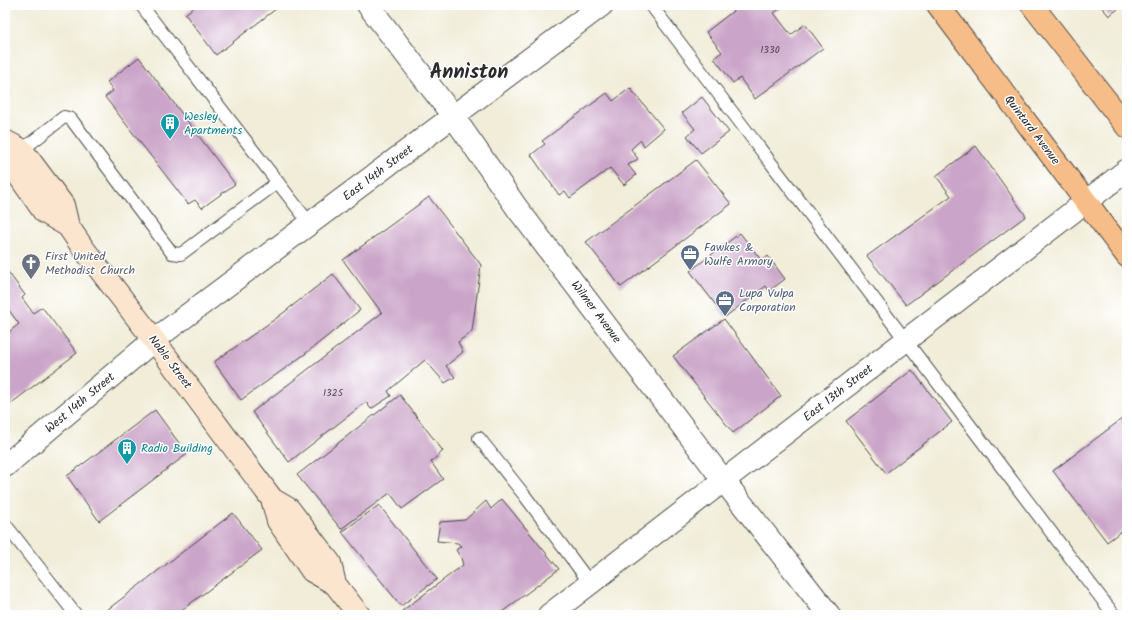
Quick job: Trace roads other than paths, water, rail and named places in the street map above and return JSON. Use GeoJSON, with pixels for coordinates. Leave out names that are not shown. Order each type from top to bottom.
{"type":"FeatureCollection","features":[{"type":"Feature","properties":{"kind":"highway","name":"Quintard Avenue"},"geometry":{"type":"LineString","coordinates":[[938,5],[1127,256]]}},
{"type":"Feature","properties":{"kind":"highway"},"geometry":{"type":"LineString","coordinates":[[1032,5],[1127,127]]}},
{"type":"Feature","properties":{"kind":"main road","name":"Noble Street"},"geometry":{"type":"LineString","coordinates":[[11,145],[10,163],[44,212],[68,226],[272,499],[278,521],[312,571],[335,584],[359,615]]}},
{"type":"Feature","properties":{"kind":"street","name":"Wilmer Avenue"},"geometry":{"type":"LineString","coordinates":[[368,5],[453,116],[517,208],[724,481],[829,615]]}},
{"type":"Feature","properties":{"kind":"street","name":"East 14th Street"},"geometry":{"type":"LineString","coordinates":[[154,340],[602,5]]}},
{"type":"Feature","properties":{"kind":"street","name":"East 13th Street"},"geometry":{"type":"LineString","coordinates":[[558,612],[590,583],[1127,170]]}},
{"type":"Feature","properties":{"kind":"street","name":"West 14th Street"},"geometry":{"type":"LineString","coordinates":[[5,466],[154,340]]}},
{"type":"Feature","properties":{"kind":"lane"},"geometry":{"type":"LineString","coordinates":[[141,5],[310,224]]}},
{"type":"Feature","properties":{"kind":"lane"},"geometry":{"type":"LineString","coordinates":[[651,5],[1114,615]]}},
{"type":"Feature","properties":{"kind":"lane"},"geometry":{"type":"LineString","coordinates":[[11,145],[64,117],[71,119],[172,253],[181,254],[278,182]]}},
{"type":"Feature","properties":{"kind":"lane"},"geometry":{"type":"LineString","coordinates":[[479,438],[590,583]]}},
{"type":"Feature","properties":{"kind":"lane"},"geometry":{"type":"LineString","coordinates":[[5,524],[76,615]]}},
{"type":"Feature","properties":{"kind":"place","name":"Wesley Apartments"},"geometry":{"type":"Point","coordinates":[170,140]}},
{"type":"Feature","properties":{"kind":"place","name":"Fawkes & Wulfe Armory"},"geometry":{"type":"Point","coordinates":[690,271]}},
{"type":"Feature","properties":{"kind":"place","name":"First United Methodist Church"},"geometry":{"type":"Point","coordinates":[31,280]}},
{"type":"Feature","properties":{"kind":"place","name":"Lupa Vulpa Corporation"},"geometry":{"type":"Point","coordinates":[725,317]}},
{"type":"Feature","properties":{"kind":"place","name":"Radio Building"},"geometry":{"type":"Point","coordinates":[127,465]}},
{"type":"Feature","properties":{"kind":"district","name":"Anniston"},"geometry":{"type":"Point","coordinates":[469,73]}}]}
